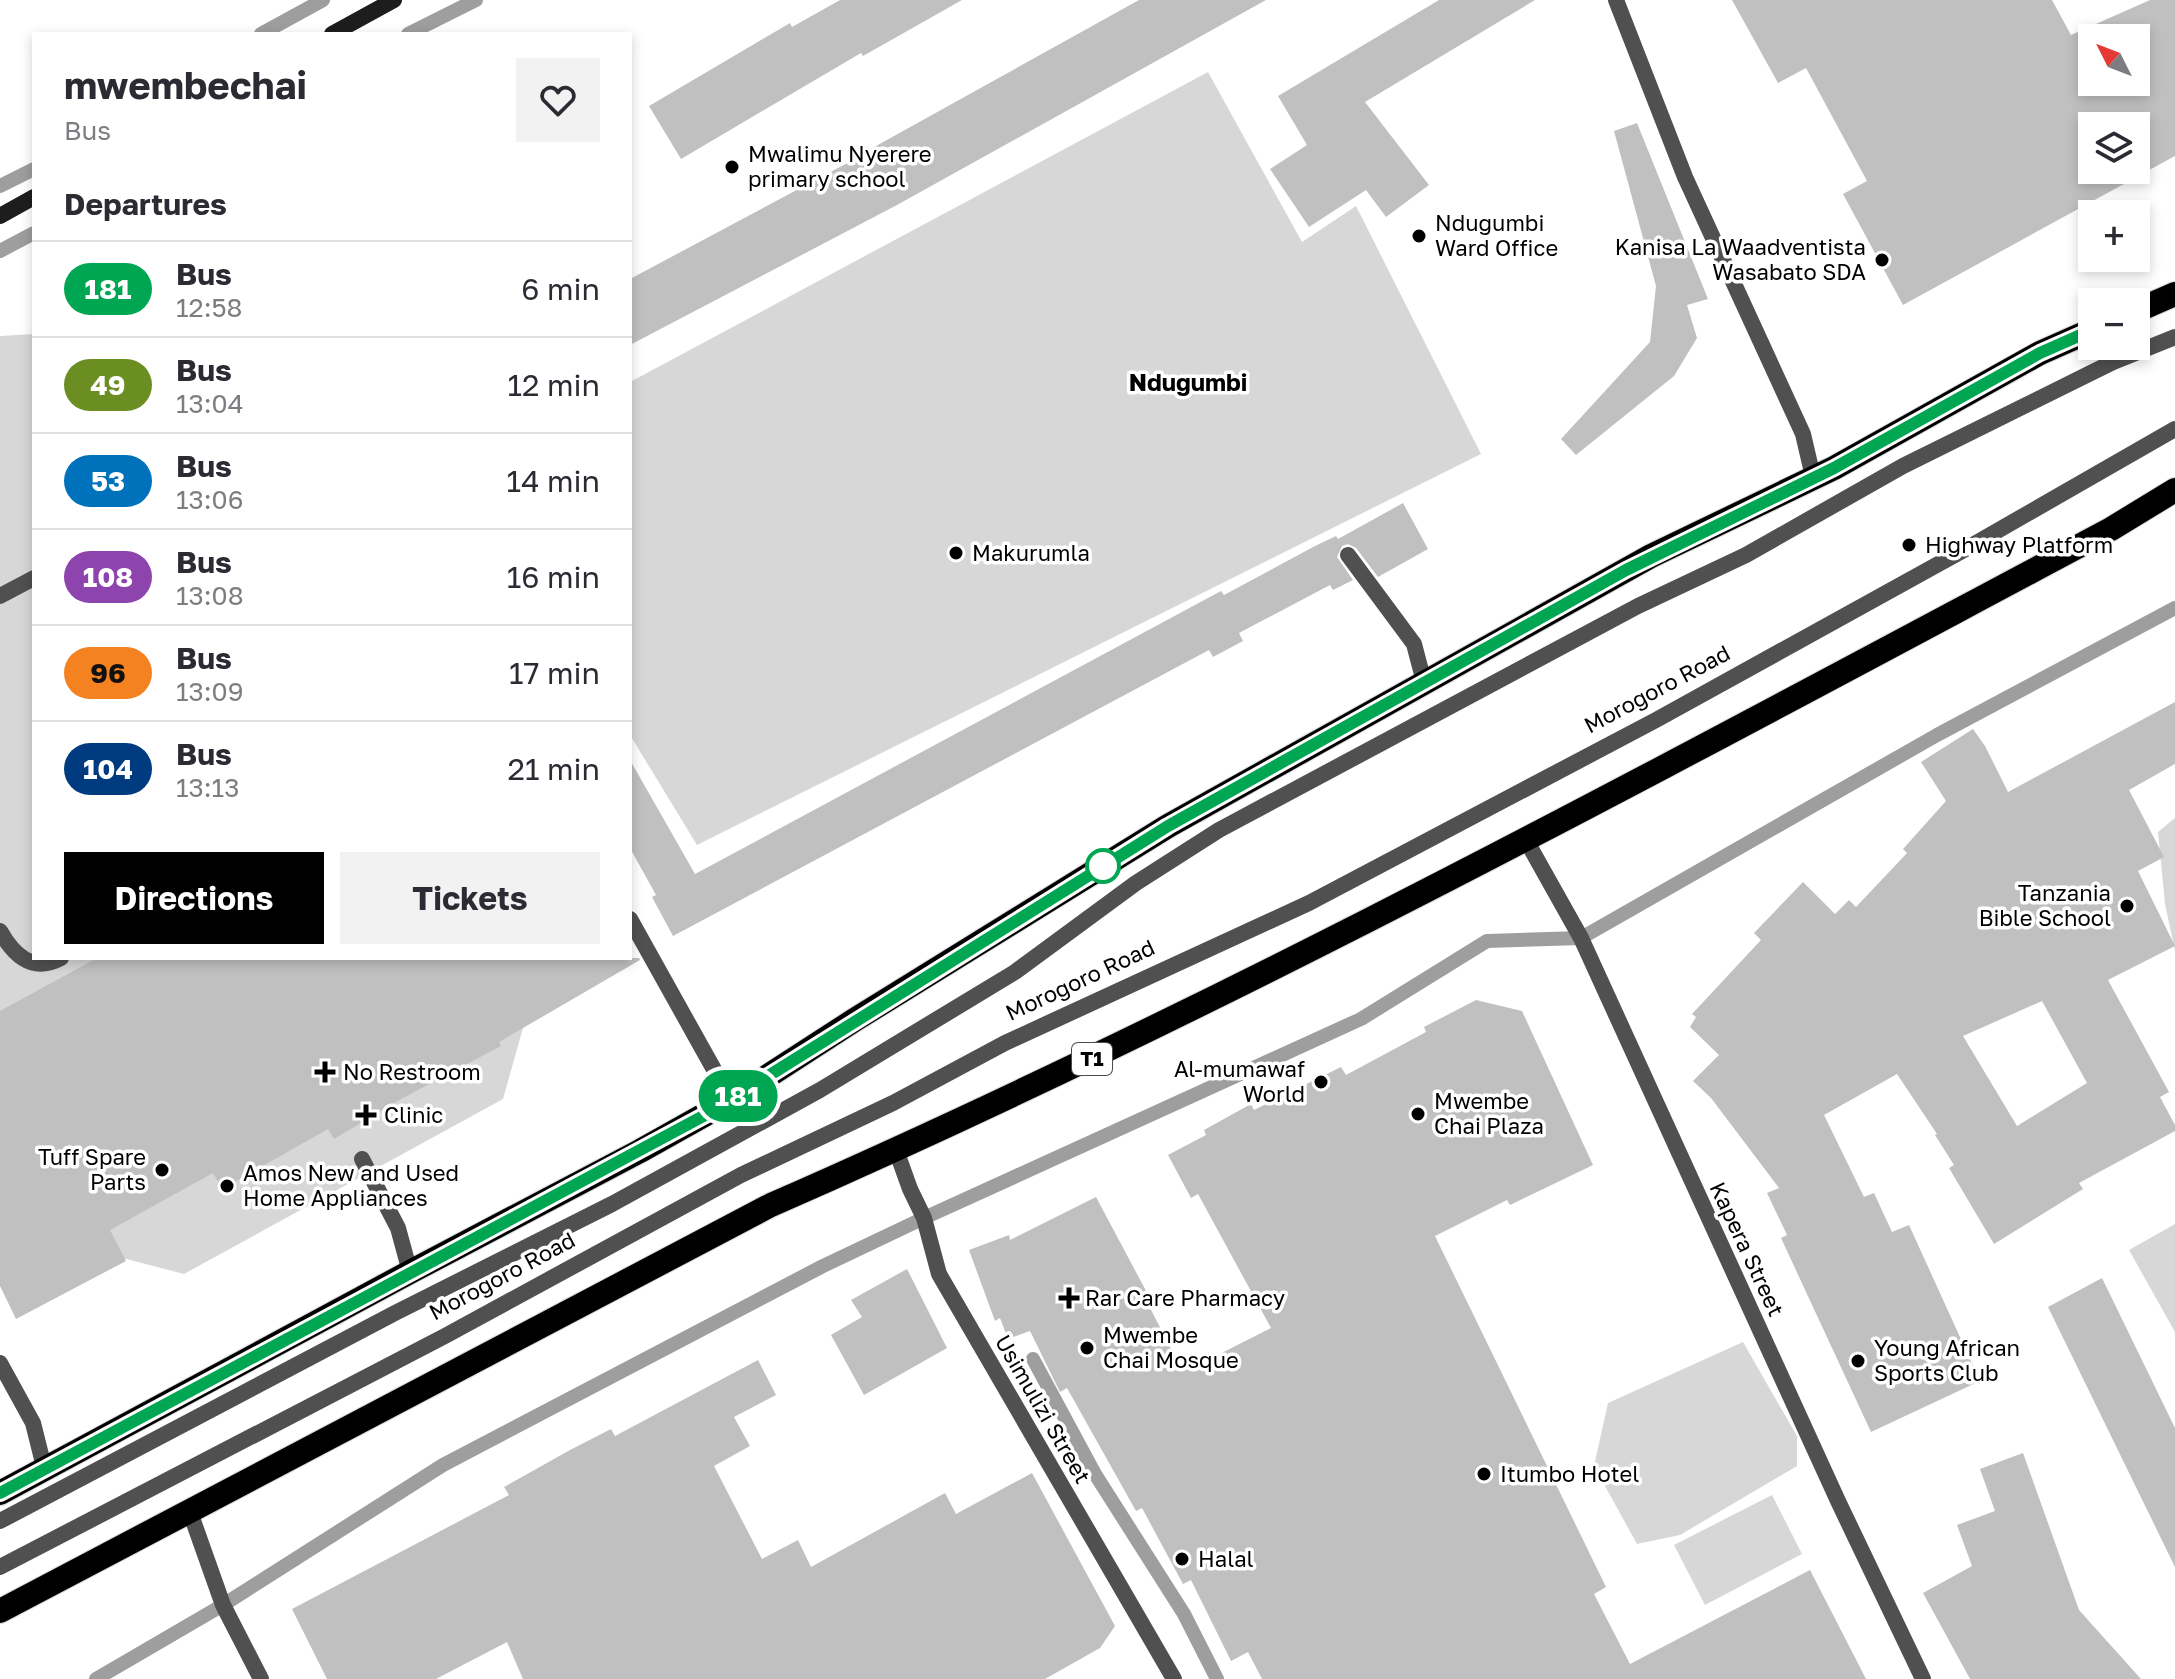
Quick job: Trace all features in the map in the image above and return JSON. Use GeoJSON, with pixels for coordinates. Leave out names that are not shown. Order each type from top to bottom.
{"type":"FeatureCollection","features":[{"type":"Feature","properties":{"kind":"highway"},"geometry":{"type":"LineString","coordinates":[[2150,305],[2175,294]]}},
{"type":"Feature","properties":{"kind":"highway","name":"Morogoro Road"},"geometry":{"type":"LineString","coordinates":[[0,1493],[731,1100],[1168,826],[1424,682],[1651,556],[1813,477],[2040,353],[2078,336]]}},
{"type":"Feature","properties":{"kind":"highway","name":"T1"},"geometry":{"type":"LineString","coordinates":[[0,1611],[771,1205],[1156,1028],[1526,840],[2111,529],[2175,490]]}},
{"type":"Feature","properties":{"kind":"street"},"geometry":{"type":"LineString","coordinates":[[336,32],[394,0]]}},
{"type":"Feature","properties":{"kind":"street"},"geometry":{"type":"LineString","coordinates":[[1616,0],[1685,177],[1803,434],[1813,477]]}},
{"type":"Feature","properties":{"kind":"street"},"geometry":{"type":"LineString","coordinates":[[0,216],[32,198]]}},
{"type":"Feature","properties":{"kind":"street","name":"Morogoro Road"},"geometry":{"type":"LineString","coordinates":[[0,1521],[395,1313],[612,1204],[820,1090],[1015,972],[1136,883],[1219,830],[1638,606],[1746,555],[1903,466],[2113,362],[2175,337]]}},
{"type":"Feature","properties":{"kind":"street","name":"Morogoro Road"},"geometry":{"type":"LineString","coordinates":[[0,1567],[432,1343],[741,1175],[893,1103],[1005,1043],[1309,903],[1669,713],[2175,429]]}},
{"type":"Feature","properties":{"kind":"street"},"geometry":{"type":"LineString","coordinates":[[1348,555],[1414,644],[1424,682]]}},
{"type":"Feature","properties":{"kind":"street"},"geometry":{"type":"LineString","coordinates":[[0,596],[32,579]]}},
{"type":"Feature","properties":{"kind":"street","name":"Kapera Street"},"geometry":{"type":"LineString","coordinates":[[1526,840],[1581,938],[1838,1501],[1923,1679]]}},
{"type":"Feature","properties":{"kind":"street"},"geometry":{"type":"LineString","coordinates":[[632,923],[731,1100]]}},
{"type":"Feature","properties":{"kind":"street"},"geometry":{"type":"LineString","coordinates":[[0,931],[26,962],[48,965],[57,960]]}},
{"type":"Feature","properties":{"kind":"street","name":"Usimulizi Street"},"geometry":{"type":"LineString","coordinates":[[896,1150],[924,1218],[939,1274],[1170,1678]]}},
{"type":"Feature","properties":{"kind":"street"},"geometry":{"type":"LineString","coordinates":[[362,1159],[398,1228],[410,1272]]}},
{"type":"Feature","properties":{"kind":"street"},"geometry":{"type":"LineString","coordinates":[[0,1363],[33,1423],[45,1471]]}},
{"type":"Feature","properties":{"kind":"street"},"geometry":{"type":"LineString","coordinates":[[190,1512],[223,1605],[261,1679]]}},
{"type":"Feature","properties":{"kind":"shaded area","name":"Makurumla"},"geometry":{"type":"Polygon","coordinates":[[[1208,72],[1302,242],[1356,206],[1481,454],[697,845],[632,738],[632,381],[1208,72]]]}},
{"type":"Feature","properties":{"kind":"shaded area"},"geometry":{"type":"Polygon","coordinates":[[[32,334],[32,960],[515,960],[530,1003],[503,1099],[184,1274],[38,1236],[0,1186],[0,336],[32,334]]]}},
{"type":"Feature","properties":{"kind":"shaded area"},"geometry":{"type":"Polygon","coordinates":[[[2175,818],[2175,951],[2165,904],[2158,832],[2175,818]]]}},
{"type":"Feature","properties":{"kind":"shaded area"},"geometry":{"type":"Polygon","coordinates":[[[2175,1224],[2175,1332],[2129,1250],[2175,1224]]]}},
{"type":"Feature","properties":{"kind":"shaded area"},"geometry":{"type":"Polygon","coordinates":[[[1743,1342],[1797,1436],[1797,1466],[1680,1535],[1637,1544],[1594,1466],[1608,1403],[1743,1342]]]}},
{"type":"Feature","properties":{"kind":"shaded area"},"geometry":{"type":"Polygon","coordinates":[[[1772,1495],[1802,1554],[1705,1605],[1674,1545],[1772,1495]]]}},
{"type":"Feature","properties":{"kind":"building"},"geometry":{"type":"Polygon","coordinates":[[[840,0],[962,0],[863,56],[861,53],[681,159],[649,106],[790,23],[792,27],[840,0]]]}},
{"type":"Feature","properties":{"kind":"building"},"geometry":{"type":"Polygon","coordinates":[[[1139,0],[1266,0],[897,205],[632,344],[632,278],[1139,0]]]}},
{"type":"Feature","properties":{"kind":"building"},"geometry":{"type":"Polygon","coordinates":[[[1439,0],[1535,0],[1365,102],[1429,185],[1386,217],[1366,190],[1309,227],[1270,169],[1307,145],[1278,96],[1439,0]]]}},
{"type":"Feature","properties":{"kind":"building","name":"Kanisa La Waadventista Wasabato SDA"},"geometry":{"type":"Polygon","coordinates":[[[1732,0],[2052,0],[2071,35],[2078,32],[2078,96],[2150,96],[2150,24],[2096,24],[2150,0],[2175,0],[2175,156],[2150,170],[2150,112],[2078,112],[2078,184],[2124,184],[2095,200],[2078,200],[2078,209],[1903,305],[1843,194],[1867,181],[1806,68],[1778,83],[1732,0]]]}},
{"type":"Feature","properties":{"kind":"building"},"geometry":{"type":"Polygon","coordinates":[[[1637,123],[1708,299],[1687,305],[1697,338],[1674,376],[1576,455],[1561,439],[1650,342],[1656,286],[1614,131],[1637,123]]]}},
{"type":"Feature","properties":{"kind":"building"},"geometry":{"type":"Polygon","coordinates":[[[1403,503],[1428,549],[1378,577],[1356,548],[1348,544],[1342,546],[1337,557],[1353,580],[1333,590],[1330,585],[1239,633],[1243,641],[1213,657],[1209,650],[673,936],[652,897],[656,895],[632,852],[632,764],[695,874],[1221,591],[1224,595],[1315,546],[1336,536],[1338,539],[1403,503]]]}},
{"type":"Feature","properties":{"kind":"building"},"geometry":{"type":"Polygon","coordinates":[[[2175,702],[2175,764],[2129,790],[2164,857],[2138,871],[2175,946],[2108,980],[2169,1092],[2160,1097],[2175,1125],[2175,1131],[2079,1183],[2083,1189],[1994,1244],[1949,1168],[1954,1165],[1937,1134],[1897,1074],[1824,1115],[1864,1197],[1874,1193],[1892,1232],[1909,1225],[1980,1381],[1871,1432],[1781,1238],[1787,1235],[1767,1193],[1779,1188],[1711,1098],[1693,1081],[1719,1055],[1690,1027],[1696,1017],[1692,1014],[1761,940],[1754,933],[1803,882],[1835,914],[1849,900],[1856,907],[1907,853],[1903,849],[1946,801],[1921,762],[1973,729],[2008,792],[2175,702]],[[2042,1001],[1963,1036],[2017,1126],[2087,1083],[2042,1001]]]}},
{"type":"Feature","properties":{"kind":"building"},"geometry":{"type":"Polygon","coordinates":[[[93,960],[640,960],[499,1042],[501,1046],[399,1100],[334,1139],[328,1129],[222,1189],[213,1173],[110,1230],[126,1261],[16,1319],[0,1286],[0,1011],[93,960]]]}},
{"type":"Feature","properties":{"kind":"building"},"geometry":{"type":"Polygon","coordinates":[[[1476,1000],[1522,1011],[1593,1165],[1510,1205],[1507,1200],[1435,1236],[1606,1587],[1594,1594],[1630,1664],[1810,1570],[1866,1679],[1262,1679],[1248,1652],[1231,1661],[1191,1580],[1183,1584],[1142,1508],[1136,1511],[1067,1388],[1060,1392],[1030,1331],[1008,1339],[1000,1318],[995,1321],[969,1250],[1009,1235],[1010,1240],[1096,1197],[1153,1304],[1149,1306],[1181,1368],[1187,1365],[1190,1369],[1271,1328],[1198,1194],[1191,1198],[1168,1155],[1206,1135],[1204,1130],[1251,1104],[1254,1110],[1341,1067],[1346,1075],[1426,1032],[1424,1027],[1476,1000]]]}},
{"type":"Feature","properties":{"kind":"building"},"geometry":{"type":"Polygon","coordinates":[[[907,1269],[947,1348],[864,1395],[831,1335],[862,1317],[851,1300],[907,1269]]]}},
{"type":"Feature","properties":{"kind":"building"},"geometry":{"type":"Polygon","coordinates":[[[2102,1278],[2175,1428],[2175,1567],[2048,1307],[2102,1278]]]}},
{"type":"Feature","properties":{"kind":"building"},"geometry":{"type":"Polygon","coordinates":[[[758,1360],[776,1395],[734,1417],[750,1446],[714,1466],[762,1559],[798,1540],[811,1567],[945,1493],[956,1514],[1032,1473],[1115,1626],[1100,1648],[1045,1679],[523,1679],[507,1642],[436,1679],[327,1679],[292,1609],[509,1495],[504,1487],[570,1450],[611,1429],[615,1436],[758,1360]]]}},
{"type":"Feature","properties":{"kind":"building"},"geometry":{"type":"Polygon","coordinates":[[[2023,1453],[2079,1610],[2141,1679],[1970,1679],[1923,1593],[1972,1566],[1957,1525],[1995,1511],[1980,1469],[2023,1453]]]}},
{"type":"Feature","properties":{"kind":"waterway"},"geometry":{"type":"LineString","coordinates":[[265,32],[323,0]]}},
{"type":"Feature","properties":{"kind":"waterway"},"geometry":{"type":"LineString","coordinates":[[412,32],[476,0]]}},
{"type":"Feature","properties":{"kind":"waterway"},"geometry":{"type":"LineString","coordinates":[[0,186],[32,170]]}},
{"type":"Feature","properties":{"kind":"waterway"},"geometry":{"type":"LineString","coordinates":[[0,251],[32,234]]}},
{"type":"Feature","properties":{"kind":"waterway"},"geometry":{"type":"LineString","coordinates":[[96,1679],[223,1605],[443,1465],[823,1266],[1361,1019],[1487,941],[1581,938],[1937,735],[2175,608]]}},
{"type":"Feature","properties":{"kind":"waterway"},"geometry":{"type":"LineString","coordinates":[[1033,1359],[1095,1474],[1184,1614],[1217,1679]]}},
{"type":"Feature","properties":{"kind":"bus line","name":"181"},"geometry":{"type":"LineString","coordinates":[[0,1493],[709,1113],[1168,826],[1651,556],[1834,468],[2040,353],[2078,336]]}},
{"type":"Feature","properties":{"kind":"place","name":"Mwalimu Nyerere primary school"},"geometry":{"type":"Point","coordinates":[732,167]}},
{"type":"Feature","properties":{"kind":"place","name":"Ndugumbi Ward Office"},"geometry":{"type":"Point","coordinates":[1419,236]}},
{"type":"Feature","properties":{"kind":"place","name":"Kanisa La Waadventista Wasabato SDA"},"geometry":{"type":"Point","coordinates":[1882,260]}},
{"type":"Feature","properties":{"kind":"place","name":"Highway Platform"},"geometry":{"type":"Point","coordinates":[1909,545]}},
{"type":"Feature","properties":{"kind":"place","name":"Makurumla"},"geometry":{"type":"Point","coordinates":[956,553]}},
{"type":"Feature","properties":{"kind":"place","name":"Tanzania Bible School"},"geometry":{"type":"Point","coordinates":[2127,906]}},
{"type":"Feature","properties":{"kind":"place","name":"No Restroom"},"geometry":{"type":"Point","coordinates":[325,1072]}},
{"type":"Feature","properties":{"kind":"place","name":"Al-mumawaf World"},"geometry":{"type":"Point","coordinates":[1321,1082]}},
{"type":"Feature","properties":{"kind":"place","name":"Mwembe Chai Plaza"},"geometry":{"type":"Point","coordinates":[1418,1114]}},
{"type":"Feature","properties":{"kind":"place","name":"Clinic"},"geometry":{"type":"Point","coordinates":[366,1115]}},
{"type":"Feature","properties":{"kind":"place","name":"Tuff Spare Parts"},"geometry":{"type":"Point","coordinates":[162,1170]}},
{"type":"Feature","properties":{"kind":"place","name":"Amos New and Used Home Appliances"},"geometry":{"type":"Point","coordinates":[227,1186]}},
{"type":"Feature","properties":{"kind":"place","name":"Rar Care Pharmacy"},"geometry":{"type":"Point","coordinates":[1069,1298]}},
{"type":"Feature","properties":{"kind":"place","name":"Mwembe Chai Mosque"},"geometry":{"type":"Point","coordinates":[1087,1348]}},
{"type":"Feature","properties":{"kind":"place","name":"Young African Sports Club"},"geometry":{"type":"Point","coordinates":[1858,1361]}},
{"type":"Feature","properties":{"kind":"place","name":"Itumbo Hotel"},"geometry":{"type":"Point","coordinates":[1484,1474]}},
{"type":"Feature","properties":{"kind":"place","name":"Halal"},"geometry":{"type":"Point","coordinates":[1182,1559]}},
{"type":"Feature","properties":{"kind":"district","name":"Ndugumbi"},"geometry":{"type":"Point","coordinates":[1188,383]}}]}
